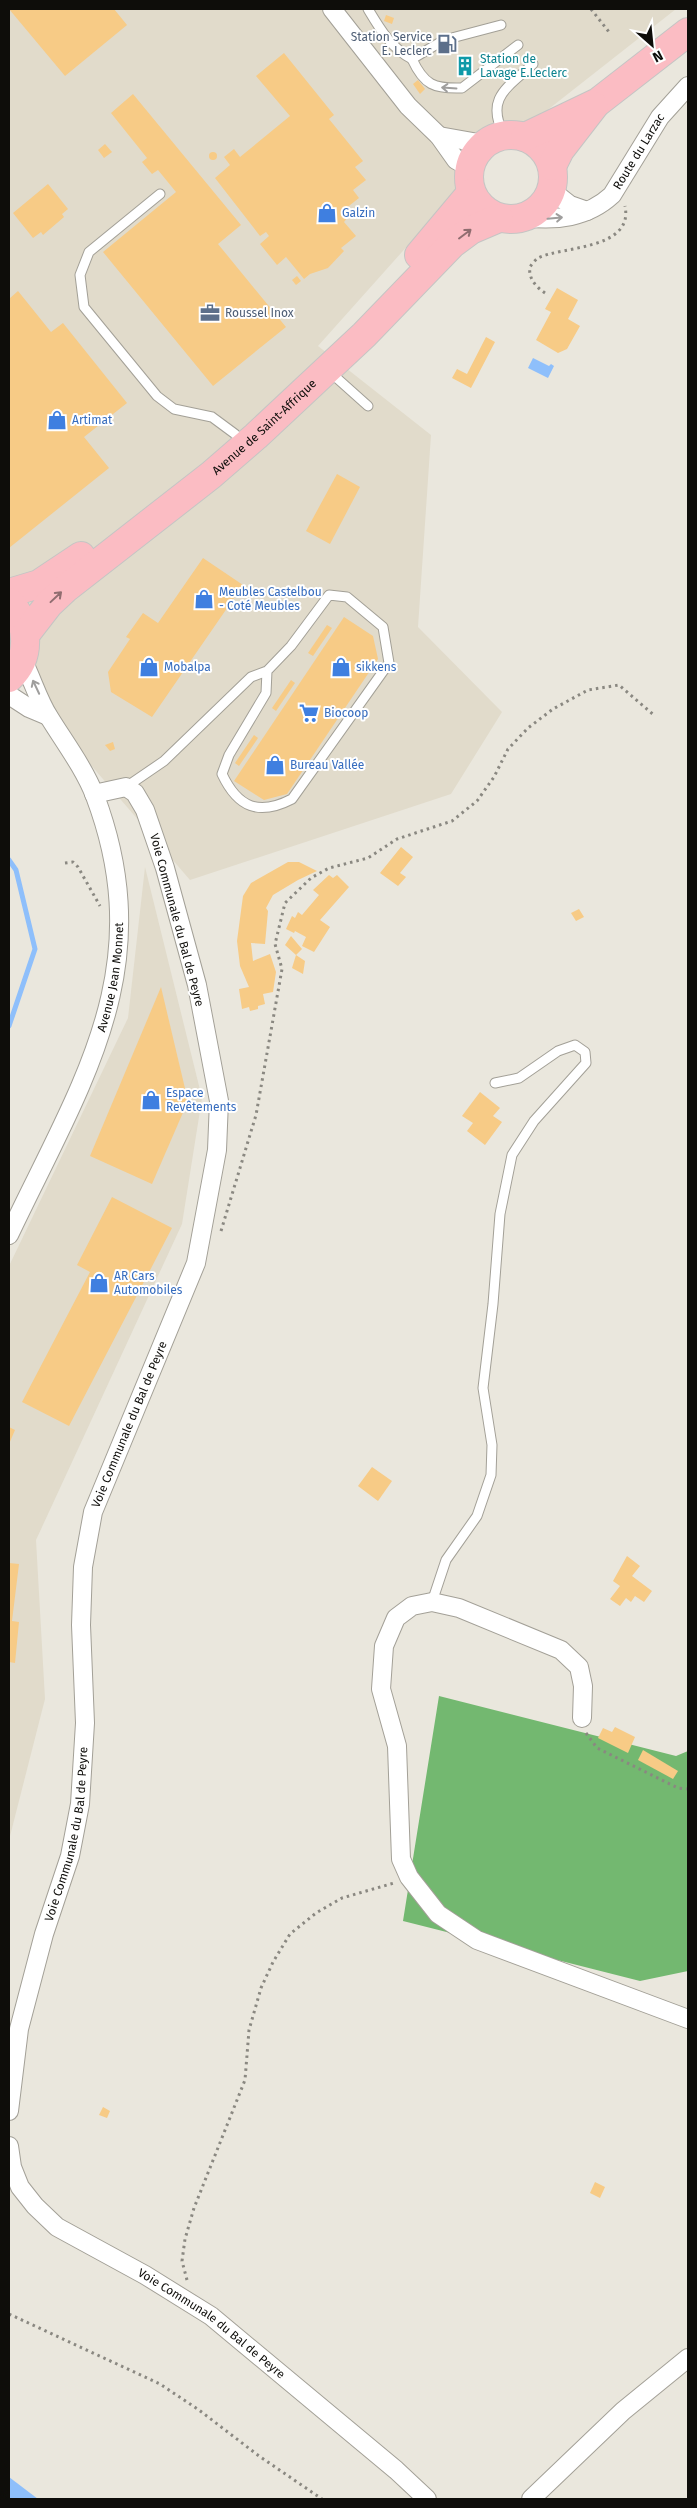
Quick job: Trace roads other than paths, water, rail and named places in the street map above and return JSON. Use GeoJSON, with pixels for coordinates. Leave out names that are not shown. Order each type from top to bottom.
{"type":"FeatureCollection","features":[{"type":"Feature","properties":{"kind":"main road"},"geometry":{"type":"LineString","coordinates":[[598,102],[496,146],[468,176],[472,193],[482,209],[511,217],[540,206],[560,150],[598,102],[688,32]]}},
{"type":"Feature","properties":{"kind":"main road"},"geometry":{"type":"LineString","coordinates":[[496,146],[542,148],[551,178]]}},
{"type":"Feature","properties":{"kind":"main road","name":"Avenue de Saint-Affrique"},"geometry":{"type":"LineString","coordinates":[[9,593],[39,584],[79,558],[235,434],[320,359],[404,272],[472,193]]}},
{"type":"Feature","properties":{"kind":"main road","name":"Avenue de Saint-Affrique"},"geometry":{"type":"LineString","coordinates":[[19,658],[49,604],[65,589],[211,475],[328,370],[452,244],[471,230],[511,217]]}},
{"type":"Feature","properties":{"kind":"main road"},"geometry":{"type":"LineString","coordinates":[[9,602],[20,616],[19,658]]}},
{"type":"Feature","properties":{"kind":"street"},"geometry":{"type":"LineString","coordinates":[[336,10],[408,106],[439,136],[456,160],[496,146]]}},
{"type":"Feature","properties":{"kind":"street","name":"Route du Larzac"},"geometry":{"type":"LineString","coordinates":[[511,217],[556,219],[579,215],[612,195],[660,117],[688,86]]}},
{"type":"Feature","properties":{"kind":"street"},"geometry":{"type":"LineString","coordinates":[[439,136],[496,146]]}},
{"type":"Feature","properties":{"kind":"street"},"geometry":{"type":"LineString","coordinates":[[551,178],[570,205],[587,211]]}},
{"type":"Feature","properties":{"kind":"street","name":"Avenue Jean Monnet"},"geometry":{"type":"LineString","coordinates":[[9,1235],[99,1042],[116,980],[119,918],[118,884],[112,851],[94,794],[67,743],[48,716],[19,658]]}},
{"type":"Feature","properties":{"kind":"street"},"geometry":{"type":"LineString","coordinates":[[9,695],[28,708],[48,716]]}},
{"type":"Feature","properties":{"kind":"street"},"geometry":{"type":"LineString","coordinates":[[94,794],[126,787]]}},
{"type":"Feature","properties":{"kind":"street","name":"Voie Communale du Bal de Peyre"},"geometry":{"type":"LineString","coordinates":[[9,2111],[19,2029],[44,1934],[70,1856],[80,1804],[85,1723],[80,1625],[83,1568],[93,1512],[196,1263],[217,1150],[219,1101],[196,985],[165,868],[145,810],[136,792],[126,787]]}},
{"type":"Feature","properties":{"kind":"street"},"geometry":{"type":"LineString","coordinates":[[582,1718],[583,1686],[579,1667],[561,1650],[458,1608],[432,1602],[412,1606],[396,1618],[384,1646],[381,1689],[397,1746],[401,1859],[409,1877],[438,1914],[476,1940],[688,2019]]}},
{"type":"Feature","properties":{"kind":"street","name":"Voie Communale du Bal de Peyre"},"geometry":{"type":"LineString","coordinates":[[9,2146],[12,2167],[20,2186],[34,2206],[57,2227],[145,2275],[211,2316],[396,2470],[427,2499]]}},
{"type":"Feature","properties":{"kind":"street"},"geometry":{"type":"LineString","coordinates":[[531,2499],[623,2411],[688,2358]]}},
{"type":"Feature","properties":{"kind":"lane"},"geometry":{"type":"LineString","coordinates":[[368,9],[398,52],[412,59],[420,76],[434,86],[462,88],[518,45]]}},
{"type":"Feature","properties":{"kind":"lane"},"geometry":{"type":"LineString","coordinates":[[412,59],[444,40],[501,25]]}},
{"type":"Feature","properties":{"kind":"lane"},"geometry":{"type":"LineString","coordinates":[[496,146],[495,108],[498,98],[533,64]]}},
{"type":"Feature","properties":{"kind":"lane"},"geometry":{"type":"LineString","coordinates":[[160,194],[89,252],[80,275],[84,307],[157,396],[174,409],[212,417],[235,434]]}},
{"type":"Feature","properties":{"kind":"lane"},"geometry":{"type":"LineString","coordinates":[[328,370],[368,406]]}},
{"type":"Feature","properties":{"kind":"lane"},"geometry":{"type":"LineString","coordinates":[[126,787],[164,761],[251,677],[267,671],[291,646],[329,595],[347,597],[383,627],[389,662],[292,799],[275,808],[251,807],[228,788],[222,774],[229,755],[266,693],[267,671]]}},
{"type":"Feature","properties":{"kind":"lane"},"geometry":{"type":"LineString","coordinates":[[432,1602],[446,1560],[477,1516],[491,1475],[492,1445],[483,1388],[493,1304],[500,1214],[512,1155],[534,1122],[586,1063],[585,1052],[575,1045],[558,1051],[519,1078],[495,1083]]}},
{"type":"Feature","properties":{"kind":"water"},"geometry":{"type":"Polygon","coordinates":[[[533,358],[549,366],[551,364],[554,366],[548,378],[528,368],[533,358]]]}},
{"type":"Feature","properties":{"kind":"water"},"geometry":{"type":"Polygon","coordinates":[[[9,2477],[38,2499],[9,2499],[9,2477]]]}},
{"type":"Feature","properties":{"kind":"waterway"},"geometry":{"type":"LineString","coordinates":[[9,860],[16,870],[35,949],[9,1026]]}},
{"type":"Feature","properties":{"kind":"place","name":"Station Service E. Leclerc"},"geometry":{"type":"Point","coordinates":[447,44]}},
{"type":"Feature","properties":{"kind":"place","name":"Station de Lavage E.Leclerc"},"geometry":{"type":"Point","coordinates":[465,66]}},
{"type":"Feature","properties":{"kind":"place","name":"Galzin"},"geometry":{"type":"Point","coordinates":[327,213]}},
{"type":"Feature","properties":{"kind":"place","name":"Roussel Inox"},"geometry":{"type":"Point","coordinates":[210,313]}},
{"type":"Feature","properties":{"kind":"place","name":"Artimat"},"geometry":{"type":"Point","coordinates":[57,420]}},
{"type":"Feature","properties":{"kind":"place","name":"Meubles Castelbou - Coté Meubles"},"geometry":{"type":"Point","coordinates":[204,599]}},
{"type":"Feature","properties":{"kind":"place","name":"Mobalpa"},"geometry":{"type":"Point","coordinates":[149,667]}},
{"type":"Feature","properties":{"kind":"place","name":"sikkens"},"geometry":{"type":"Point","coordinates":[341,667]}},
{"type":"Feature","properties":{"kind":"place","name":"Biocoop"},"geometry":{"type":"Point","coordinates":[309,713]}},
{"type":"Feature","properties":{"kind":"place","name":"Bureau Vallée"},"geometry":{"type":"Point","coordinates":[275,765]}},
{"type":"Feature","properties":{"kind":"place","name":"Espace Revêtements"},"geometry":{"type":"Point","coordinates":[151,1100]}},
{"type":"Feature","properties":{"kind":"place","name":"AR Cars Automobiles"},"geometry":{"type":"Point","coordinates":[99,1283]}}]}
